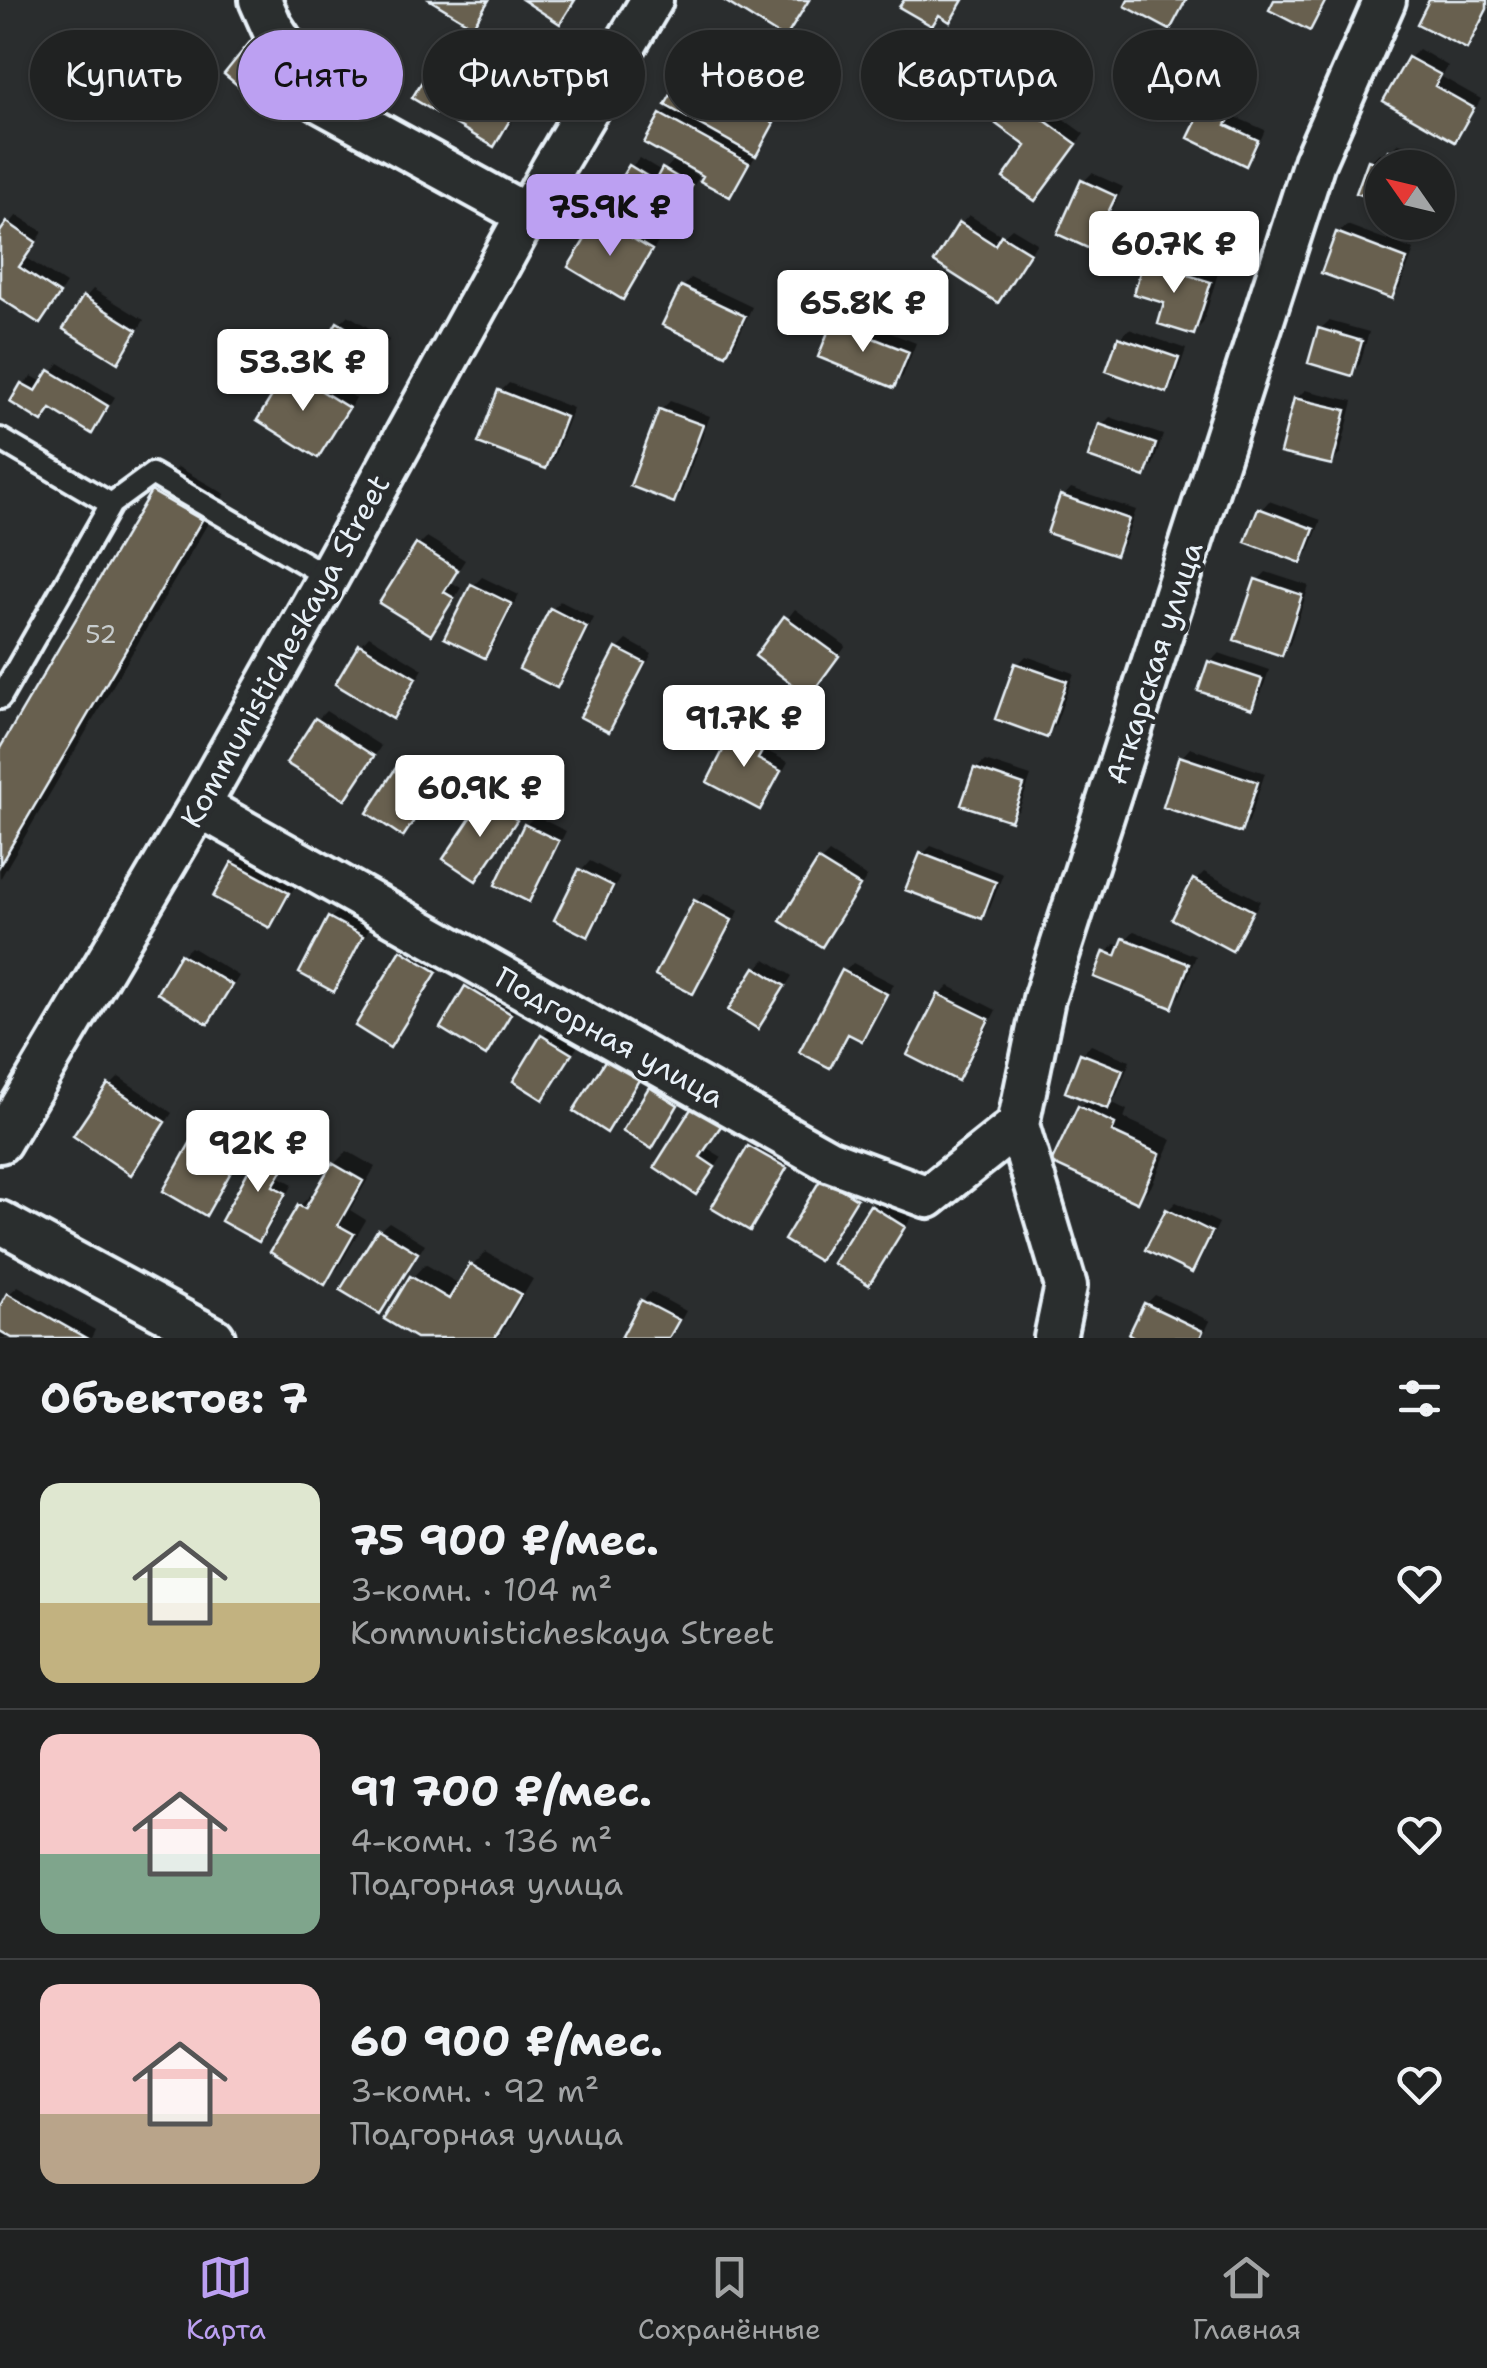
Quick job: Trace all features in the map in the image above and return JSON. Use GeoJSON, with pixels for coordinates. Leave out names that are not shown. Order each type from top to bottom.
{"type":"FeatureCollection","features":[{"type":"Feature","properties":{"kind":"street"},"geometry":{"type":"LineString","coordinates":[[260,0],[272,27],[321,102],[526,215]]}},
{"type":"Feature","properties":{"kind":"street","name":"Kommunisticheskaya Street"},"geometry":{"type":"LineString","coordinates":[[0,1142],[198,806],[526,215],[652,0]]}},
{"type":"Feature","properties":{"kind":"street","name":"Аткарская улица"},"geometry":{"type":"LineString","coordinates":[[1056,1338],[1066,1286],[1018,1124],[1044,999],[1314,162],[1385,0]]}},
{"type":"Feature","properties":{"kind":"street","name":"Подгорная улица"},"geometry":{"type":"LineString","coordinates":[[198,806],[828,1160],[928,1197],[1018,1124]]}},
{"type":"Feature","properties":{"kind":"street"},"geometry":{"type":"LineString","coordinates":[[0,1222],[214,1338]]}},
{"type":"Feature","properties":{"kind":"lane"},"geometry":{"type":"LineString","coordinates":[[0,438],[111,504]]}},
{"type":"Feature","properties":{"kind":"lane"},"geometry":{"type":"LineString","coordinates":[[0,698],[111,504],[152,474],[328,577]]}},
{"type":"Feature","properties":{"kind":"building"},"geometry":{"type":"Polygon","coordinates":[[[430,0],[489,0],[473,26],[430,0]]]}},
{"type":"Feature","properties":{"kind":"building"},"geometry":{"type":"Polygon","coordinates":[[[523,0],[575,0],[560,24],[523,0]]]}},
{"type":"Feature","properties":{"kind":"building"},"geometry":{"type":"Polygon","coordinates":[[[723,0],[809,0],[791,30],[771,30],[723,0]]]}},
{"type":"Feature","properties":{"kind":"building"},"geometry":{"type":"Polygon","coordinates":[[[904,0],[963,0],[950,22],[939,15],[932,26],[899,7],[904,0]]]}},
{"type":"Feature","properties":{"kind":"building"},"geometry":{"type":"Polygon","coordinates":[[[1128,0],[1186,0],[1170,30],[1125,6],[1128,0]]]}},
{"type":"Feature","properties":{"kind":"building"},"geometry":{"type":"Polygon","coordinates":[[[1274,0],[1326,0],[1310,31],[1269,10],[1274,0]]]}},
{"type":"Feature","properties":{"kind":"building"},"geometry":{"type":"Polygon","coordinates":[[[1429,0],[1487,0],[1487,9],[1467,49],[1417,24],[1429,0]]]}},
{"type":"Feature","properties":{"kind":"building"},"geometry":{"type":"Polygon","coordinates":[[[238,57],[238,86],[224,74],[238,57]]]}},
{"type":"Feature","properties":{"kind":"building"},"geometry":{"type":"Polygon","coordinates":[[[1408,57],[1441,75],[1435,86],[1474,108],[1455,142],[1383,101],[1408,57]]]}},
{"type":"Feature","properties":{"kind":"building"},"geometry":{"type":"Polygon","coordinates":[[[423,80],[423,105],[412,98],[423,80]]]}},
{"type":"Feature","properties":{"kind":"building"},"geometry":{"type":"Polygon","coordinates":[[[660,114],[749,163],[730,197],[700,181],[703,176],[644,143],[660,114]]]}},
{"type":"Feature","properties":{"kind":"building"},"geometry":{"type":"Polygon","coordinates":[[[449,120],[510,120],[494,147],[449,120]]]}},
{"type":"Feature","properties":{"kind":"building"},"geometry":{"type":"Polygon","coordinates":[[[692,120],[769,120],[774,123],[756,156],[692,120]]]}},
{"type":"Feature","properties":{"kind":"building"},"geometry":{"type":"Polygon","coordinates":[[[999,120],[1044,120],[1077,144],[1035,201],[1003,178],[1026,146],[996,124],[999,120]]]}},
{"type":"Feature","properties":{"kind":"building"},"geometry":{"type":"Polygon","coordinates":[[[1197,120],[1228,120],[1226,125],[1258,140],[1246,166],[1188,138],[1197,120]]]}},
{"type":"Feature","properties":{"kind":"building"},"geometry":{"type":"Polygon","coordinates":[[[629,165],[655,181],[662,168],[692,186],[665,231],[609,197],[629,165]]]}},
{"type":"Feature","properties":{"kind":"building"},"geometry":{"type":"Polygon","coordinates":[[[1365,168],[1365,196],[1356,193],[1365,168]]]}},
{"type":"Feature","properties":{"kind":"building"},"geometry":{"type":"Polygon","coordinates":[[[1081,180],[1116,196],[1104,221],[1115,227],[1103,255],[1057,234],[1081,180]]]}},
{"type":"Feature","properties":{"kind":"building"},"geometry":{"type":"Polygon","coordinates":[[[598,218],[652,250],[623,300],[568,267],[598,218]]]}},
{"type":"Feature","properties":{"kind":"building"},"geometry":{"type":"Polygon","coordinates":[[[7,222],[36,242],[19,267],[60,294],[40,324],[0,298],[0,232],[7,222]]]}},
{"type":"Feature","properties":{"kind":"building"},"geometry":{"type":"Polygon","coordinates":[[[959,222],[995,245],[1001,235],[1030,253],[998,303],[934,262],[959,222]]]}},
{"type":"Feature","properties":{"kind":"building"},"geometry":{"type":"Polygon","coordinates":[[[1336,232],[1407,259],[1392,299],[1321,273],[1336,232]]]}},
{"type":"Feature","properties":{"kind":"building"},"geometry":{"type":"Polygon","coordinates":[[[1143,261],[1211,282],[1194,335],[1158,324],[1164,303],[1134,294],[1143,261]]]}},
{"type":"Feature","properties":{"kind":"building"},"geometry":{"type":"Polygon","coordinates":[[[681,286],[745,316],[726,355],[662,325],[681,286]]]}},
{"type":"Feature","properties":{"kind":"building"},"geometry":{"type":"Polygon","coordinates":[[[83,296],[137,330],[118,363],[63,329],[83,296]]]}},
{"type":"Feature","properties":{"kind":"building"},"geometry":{"type":"Polygon","coordinates":[[[337,322],[382,349],[358,388],[314,361],[337,322]]]}},
{"type":"Feature","properties":{"kind":"building"},"geometry":{"type":"Polygon","coordinates":[[[832,322],[909,352],[894,388],[818,357],[832,322]]]}},
{"type":"Feature","properties":{"kind":"building"},"geometry":{"type":"Polygon","coordinates":[[[1318,328],[1362,341],[1352,376],[1308,363],[1318,328]]]}},
{"type":"Feature","properties":{"kind":"building"},"geometry":{"type":"Polygon","coordinates":[[[1118,337],[1179,358],[1167,393],[1106,371],[1118,337]]]}},
{"type":"Feature","properties":{"kind":"building"},"geometry":{"type":"Polygon","coordinates":[[[49,370],[108,406],[92,434],[51,409],[42,422],[10,402],[21,383],[36,391],[49,370]]]}},
{"type":"Feature","properties":{"kind":"building"},"geometry":{"type":"Polygon","coordinates":[[[288,370],[349,408],[318,458],[257,420],[288,370]]]}},
{"type":"Feature","properties":{"kind":"building"},"geometry":{"type":"Polygon","coordinates":[[[498,390],[566,417],[546,469],[478,443],[498,390]]]}},
{"type":"Feature","properties":{"kind":"building"},"geometry":{"type":"Polygon","coordinates":[[[1294,398],[1346,410],[1332,465],[1280,453],[1294,398]]]}},
{"type":"Feature","properties":{"kind":"building"},"geometry":{"type":"Polygon","coordinates":[[[659,409],[703,425],[674,503],[630,486],[659,409]]]}},
{"type":"Feature","properties":{"kind":"building"},"geometry":{"type":"Polygon","coordinates":[[[1099,424],[1156,444],[1145,477],[1088,457],[1099,424]]]}},
{"type":"Feature","properties":{"kind":"building"},"geometry":{"type":"Polygon","coordinates":[[[151,491],[202,520],[0,865],[0,748],[151,491]]]}},
{"type":"Feature","properties":{"kind":"building"},"geometry":{"type":"Polygon","coordinates":[[[1060,495],[1129,519],[1116,556],[1047,533],[1060,495]]]}},
{"type":"Feature","properties":{"kind":"building"},"geometry":{"type":"Polygon","coordinates":[[[1258,508],[1314,529],[1301,563],[1245,542],[1258,508]]]}},
{"type":"Feature","properties":{"kind":"building"},"geometry":{"type":"Polygon","coordinates":[[[416,544],[458,570],[444,592],[454,598],[431,635],[379,603],[416,544]]]}},
{"type":"Feature","properties":{"kind":"building"},"geometry":{"type":"Polygon","coordinates":[[[1255,579],[1302,595],[1282,656],[1234,640],[1255,579]]]}},
{"type":"Feature","properties":{"kind":"building"},"geometry":{"type":"Polygon","coordinates":[[[471,584],[512,604],[485,658],[444,638],[471,584]]]}},
{"type":"Feature","properties":{"kind":"building"},"geometry":{"type":"Polygon","coordinates":[[[550,608],[587,627],[557,688],[519,669],[550,608]]]}},
{"type":"Feature","properties":{"kind":"building"},"geometry":{"type":"Polygon","coordinates":[[[784,616],[839,656],[809,697],[755,656],[784,616]]]}},
{"type":"Feature","properties":{"kind":"building"},"geometry":{"type":"Polygon","coordinates":[[[359,644],[416,678],[393,719],[335,684],[359,644]]]}},
{"type":"Feature","properties":{"kind":"building"},"geometry":{"type":"Polygon","coordinates":[[[616,648],[645,663],[609,732],[580,717],[616,648]]]}},
{"type":"Feature","properties":{"kind":"building"},"geometry":{"type":"Polygon","coordinates":[[[1208,661],[1262,679],[1252,709],[1198,691],[1208,661]]]}},
{"type":"Feature","properties":{"kind":"building"},"geometry":{"type":"Polygon","coordinates":[[[1015,663],[1067,681],[1047,738],[995,719],[1015,663]]]}},
{"type":"Feature","properties":{"kind":"building"},"geometry":{"type":"Polygon","coordinates":[[[315,718],[374,756],[345,800],[286,763],[315,718]]]}},
{"type":"Feature","properties":{"kind":"building"},"geometry":{"type":"Polygon","coordinates":[[[735,727],[766,744],[758,759],[781,771],[760,810],[707,782],[735,727]]]}},
{"type":"Feature","properties":{"kind":"building"},"geometry":{"type":"Polygon","coordinates":[[[1179,756],[1258,782],[1241,833],[1163,807],[1179,756]]]}},
{"type":"Feature","properties":{"kind":"building"},"geometry":{"type":"Polygon","coordinates":[[[399,763],[436,787],[403,837],[367,813],[399,763]]]}},
{"type":"Feature","properties":{"kind":"building"},"geometry":{"type":"Polygon","coordinates":[[[974,768],[1024,785],[1011,821],[961,805],[974,768]]]}},
{"type":"Feature","properties":{"kind":"building"},"geometry":{"type":"Polygon","coordinates":[[[484,798],[517,820],[476,881],[443,859],[484,798]]]}},
{"type":"Feature","properties":{"kind":"building"},"geometry":{"type":"Polygon","coordinates":[[[524,824],[559,841],[529,902],[495,885],[524,824]]]}},
{"type":"Feature","properties":{"kind":"building"},"geometry":{"type":"Polygon","coordinates":[[[920,853],[996,882],[982,919],[905,890],[920,853]]]}},
{"type":"Feature","properties":{"kind":"building"},"geometry":{"type":"Polygon","coordinates":[[[818,860],[860,886],[822,947],[780,921],[818,860]]]}},
{"type":"Feature","properties":{"kind":"building"},"geometry":{"type":"Polygon","coordinates":[[[232,862],[289,893],[270,928],[213,897],[232,862]]]}},
{"type":"Feature","properties":{"kind":"building"},"geometry":{"type":"Polygon","coordinates":[[[579,869],[613,886],[588,937],[554,920],[579,869]]]}},
{"type":"Feature","properties":{"kind":"building"},"geometry":{"type":"Polygon","coordinates":[[[1193,879],[1253,911],[1232,951],[1172,919],[1193,879]]]}},
{"type":"Feature","properties":{"kind":"building"},"geometry":{"type":"Polygon","coordinates":[[[694,900],[732,920],[693,994],[655,975],[694,900]]]}},
{"type":"Feature","properties":{"kind":"building"},"geometry":{"type":"Polygon","coordinates":[[[328,917],[363,936],[334,992],[299,973],[328,917]]]}},
{"type":"Feature","properties":{"kind":"building"},"geometry":{"type":"Polygon","coordinates":[[[1123,938],[1189,964],[1172,1008],[1094,977],[1104,951],[1116,956],[1123,938]]]}},
{"type":"Feature","properties":{"kind":"building"},"geometry":{"type":"Polygon","coordinates":[[[401,950],[437,972],[390,1048],[355,1026],[401,950]]]}},
{"type":"Feature","properties":{"kind":"building"},"geometry":{"type":"Polygon","coordinates":[[[180,954],[232,985],[208,1024],[157,993],[180,954]]]}},
{"type":"Feature","properties":{"kind":"building"},"geometry":{"type":"Polygon","coordinates":[[[755,967],[785,986],[758,1029],[728,1010],[755,967]]]}},
{"type":"Feature","properties":{"kind":"building"},"geometry":{"type":"Polygon","coordinates":[[[842,970],[887,994],[862,1041],[848,1034],[830,1068],[799,1052],[842,970]]]}},
{"type":"Feature","properties":{"kind":"building"},"geometry":{"type":"Polygon","coordinates":[[[465,986],[511,1014],[486,1056],[440,1028],[465,986]]]}},
{"type":"Feature","properties":{"kind":"building"},"geometry":{"type":"Polygon","coordinates":[[[938,994],[989,1019],[958,1081],[907,1055],[938,994]]]}},
{"type":"Feature","properties":{"kind":"building"},"geometry":{"type":"Polygon","coordinates":[[[541,1035],[572,1054],[543,1100],[513,1081],[541,1035]]]}},
{"type":"Feature","properties":{"kind":"building"},"geometry":{"type":"Polygon","coordinates":[[[1080,1053],[1123,1070],[1108,1109],[1065,1092],[1080,1053]]]}},
{"type":"Feature","properties":{"kind":"building"},"geometry":{"type":"Polygon","coordinates":[[[606,1059],[639,1080],[607,1133],[573,1111],[606,1059]]]}},
{"type":"Feature","properties":{"kind":"building"},"geometry":{"type":"Polygon","coordinates":[[[108,1084],[165,1122],[131,1175],[73,1136],[108,1084]]]}},
{"type":"Feature","properties":{"kind":"building"},"geometry":{"type":"Polygon","coordinates":[[[649,1087],[678,1105],[652,1149],[622,1131],[649,1087]]]}},
{"type":"Feature","properties":{"kind":"building"},"geometry":{"type":"Polygon","coordinates":[[[694,1104],[723,1123],[700,1157],[715,1167],[696,1195],[654,1167],[694,1104]]]}},
{"type":"Feature","properties":{"kind":"building"},"geometry":{"type":"Polygon","coordinates":[[[1078,1106],[1115,1124],[1112,1132],[1160,1154],[1138,1203],[1051,1163],[1078,1106]]]}},
{"type":"Feature","properties":{"kind":"building"},"geometry":{"type":"Polygon","coordinates":[[[193,1138],[236,1163],[206,1216],[163,1191],[193,1138]]]}},
{"type":"Feature","properties":{"kind":"building"},"geometry":{"type":"Polygon","coordinates":[[[264,1142],[290,1157],[273,1186],[286,1193],[259,1242],[221,1221],[264,1142]]]}},
{"type":"Feature","properties":{"kind":"building"},"geometry":{"type":"Polygon","coordinates":[[[748,1146],[787,1168],[750,1231],[711,1208],[748,1146]]]}},
{"type":"Feature","properties":{"kind":"building"},"geometry":{"type":"Polygon","coordinates":[[[332,1163],[363,1181],[338,1225],[354,1234],[325,1285],[270,1252],[298,1205],[305,1209],[332,1163]]]}},
{"type":"Feature","properties":{"kind":"building"},"geometry":{"type":"Polygon","coordinates":[[[822,1177],[857,1199],[819,1261],[784,1240],[822,1177]]]}},
{"type":"Feature","properties":{"kind":"building"},"geometry":{"type":"Polygon","coordinates":[[[870,1205],[905,1227],[869,1285],[833,1263],[870,1205]]]}},
{"type":"Feature","properties":{"kind":"building"},"geometry":{"type":"Polygon","coordinates":[[[1166,1209],[1212,1232],[1192,1273],[1145,1250],[1166,1209]]]}},
{"type":"Feature","properties":{"kind":"building"},"geometry":{"type":"Polygon","coordinates":[[[378,1229],[418,1253],[380,1314],[340,1290],[378,1229]]]}},
{"type":"Feature","properties":{"kind":"building"},"geometry":{"type":"Polygon","coordinates":[[[470,1264],[521,1294],[495,1338],[416,1338],[384,1319],[410,1276],[449,1299],[470,1264]]]}},
{"type":"Feature","properties":{"kind":"building"},"geometry":{"type":"Polygon","coordinates":[[[7,1293],[86,1338],[12,1338],[0,1331],[0,1306],[7,1293]]]}},
{"type":"Feature","properties":{"kind":"building"},"geometry":{"type":"Polygon","coordinates":[[[641,1300],[679,1320],[669,1338],[621,1338],[641,1300]]]}},
{"type":"Feature","properties":{"kind":"building"},"geometry":{"type":"Polygon","coordinates":[[[1144,1303],[1203,1331],[1200,1338],[1136,1338],[1129,1334],[1144,1303]]]}}]}
